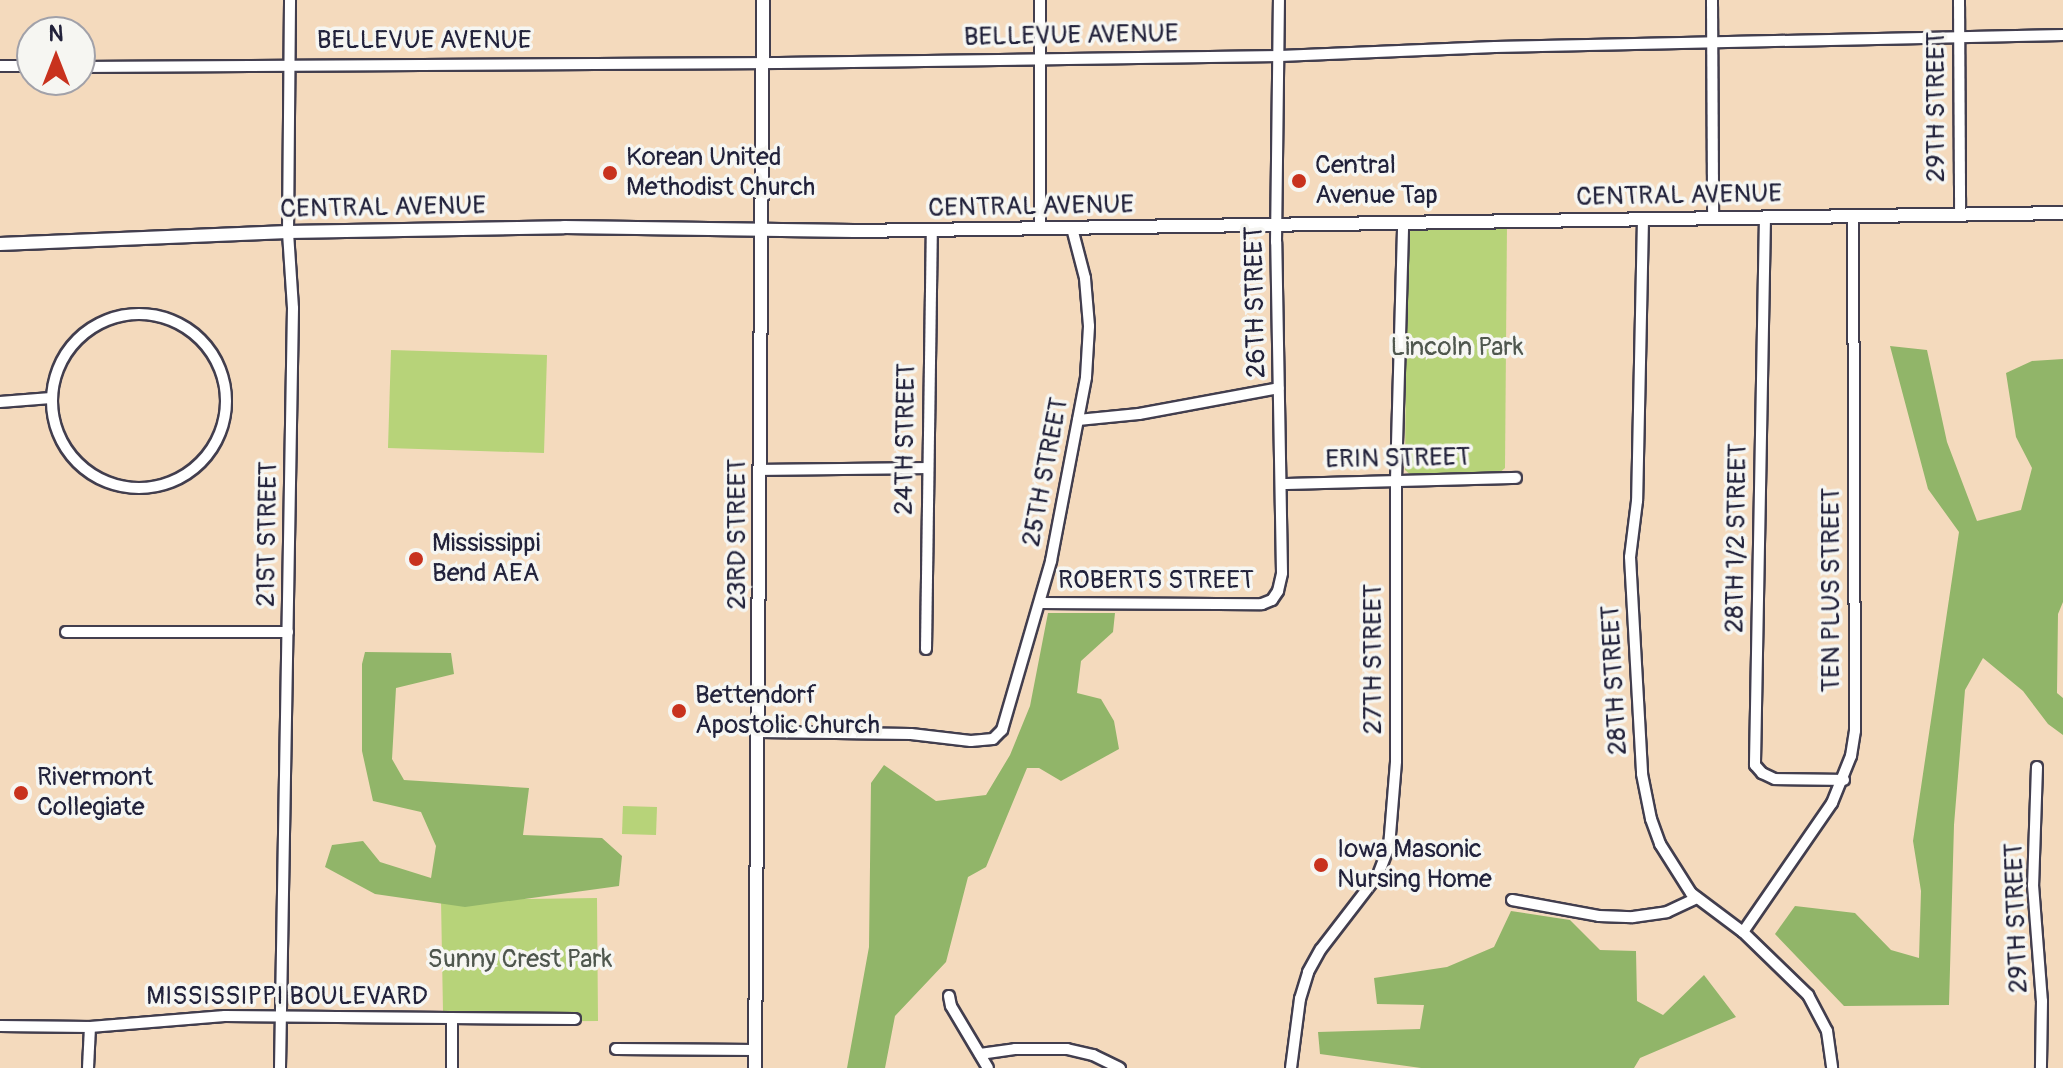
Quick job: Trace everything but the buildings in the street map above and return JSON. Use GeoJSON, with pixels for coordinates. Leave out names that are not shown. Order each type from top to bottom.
{"type":"FeatureCollection","features":[{"type":"Feature","properties":{"kind":"street","name":"21ST STREET"},"geometry":{"type":"LineString","coordinates":[[280,1068],[293,308],[288,232],[290,0]]}},
{"type":"Feature","properties":{"kind":"street","name":"23RD STREET"},"geometry":{"type":"LineString","coordinates":[[755,1068],[760,732],[763,0]]}},
{"type":"Feature","properties":{"kind":"street"},"geometry":{"type":"LineString","coordinates":[[1040,0],[1040,228]]}},
{"type":"Feature","properties":{"kind":"street","name":"26TH STREET"},"geometry":{"type":"LineString","coordinates":[[1272,600],[1282,573],[1276,225],[1279,0]]}},
{"type":"Feature","properties":{"kind":"street"},"geometry":{"type":"LineString","coordinates":[[1712,0],[1713,218]]}},
{"type":"Feature","properties":{"kind":"street","name":"29TH STREET"},"geometry":{"type":"LineString","coordinates":[[1959,0],[1960,214]]}},
{"type":"Feature","properties":{"kind":"street","name":"BELLEVUE AVENUE"},"geometry":{"type":"LineString","coordinates":[[96,67],[1280,56],[1712,41],[2063,35]]}},
{"type":"Feature","properties":{"kind":"street","name":"CENTRAL AVENUE"},"geometry":{"type":"LineString","coordinates":[[0,244],[288,232],[762,228],[932,230],[2063,213]]}},
{"type":"Feature","properties":{"kind":"street","name":"TEN PLUS STREET"},"geometry":{"type":"LineString","coordinates":[[1743,932],[1832,803],[1844,780],[1855,731],[1853,216]]}},
{"type":"Feature","properties":{"kind":"street","name":"28TH 1/2 STREET"},"geometry":{"type":"LineString","coordinates":[[1765,217],[1755,765],[1762,773],[1775,779],[1844,780]]}},
{"type":"Feature","properties":{"kind":"street","name":"28TH STREET"},"geometry":{"type":"LineString","coordinates":[[1643,219],[1637,501],[1630,557],[1642,774],[1660,844],[1697,898],[1743,932],[1808,995],[1827,1031],[1832,1068]]}},
{"type":"Feature","properties":{"kind":"street","name":"27TH STREET"},"geometry":{"type":"LineString","coordinates":[[1291,1068],[1300,999],[1308,972],[1321,949],[1378,875],[1389,847],[1396,761],[1396,480],[1403,223]]}},
{"type":"Feature","properties":{"kind":"street","name":"25TH STREET"},"geometry":{"type":"LineString","coordinates":[[760,732],[911,734],[971,741],[993,739],[1007,720],[1040,603],[1086,377],[1089,326],[1085,278],[1072,228]]}},
{"type":"Feature","properties":{"kind":"street","name":"24TH STREET"},"geometry":{"type":"LineString","coordinates":[[926,649],[926,468],[932,230]]}},
{"type":"Feature","properties":{"kind":"street"},"geometry":{"type":"LineString","coordinates":[[128,315],[148,315],[177,324],[202,342],[223,377],[226,402],[223,426],[212,449],[195,468],[174,481],[150,488],[124,487],[90,473],[64,446],[54,423],[51,398],[62,359],[90,329],[128,315]]}},
{"type":"Feature","properties":{"kind":"street"},"geometry":{"type":"LineString","coordinates":[[1078,420],[1139,414],[1279,388]]}},
{"type":"Feature","properties":{"kind":"street"},"geometry":{"type":"LineString","coordinates":[[0,402],[51,398]]}},
{"type":"Feature","properties":{"kind":"street"},"geometry":{"type":"LineString","coordinates":[[759,470],[926,468]]}},
{"type":"Feature","properties":{"kind":"street","name":"ERIN STREET"},"geometry":{"type":"LineString","coordinates":[[1282,484],[1516,478]]}},
{"type":"Feature","properties":{"kind":"street","name":"ROBERTS STREET"},"geometry":{"type":"LineString","coordinates":[[1040,603],[1262,604],[1272,600]]}},
{"type":"Feature","properties":{"kind":"street"},"geometry":{"type":"LineString","coordinates":[[66,632],[288,632]]}},
{"type":"Feature","properties":{"kind":"street","name":"29TH STREET"},"geometry":{"type":"LineString","coordinates":[[2037,767],[2033,885],[2042,1001],[2041,1068]]}},
{"type":"Feature","properties":{"kind":"street"},"geometry":{"type":"LineString","coordinates":[[1512,900],[1599,916],[1633,917],[1667,912],[1697,898]]}},
{"type":"Feature","properties":{"kind":"street"},"geometry":{"type":"LineString","coordinates":[[949,996],[951,1006],[988,1068]]}},
{"type":"Feature","properties":{"kind":"street","name":"MISSISSIPPI BOULEVARD"},"geometry":{"type":"LineString","coordinates":[[0,1026],[90,1027],[186,1016],[575,1019]]}},
{"type":"Feature","properties":{"kind":"street"},"geometry":{"type":"LineString","coordinates":[[452,1018],[452,1068]]}},
{"type":"Feature","properties":{"kind":"street"},"geometry":{"type":"LineString","coordinates":[[88,1068],[90,1027]]}},
{"type":"Feature","properties":{"kind":"street"},"geometry":{"type":"LineString","coordinates":[[616,1049],[755,1050]]}},
{"type":"Feature","properties":{"kind":"street"},"geometry":{"type":"LineString","coordinates":[[980,1054],[1015,1049],[1067,1049],[1093,1055],[1120,1068]]}},
{"type":"Feature","properties":{"kind":"green space","name":"Lincoln Park"},"geometry":{"type":"Polygon","coordinates":[[[1507,225],[1505,468],[1498,474],[1412,476],[1405,470],[1407,235],[1414,227],[1507,225]]]}},
{"type":"Feature","properties":{"kind":"green space"},"geometry":{"type":"Polygon","coordinates":[[[1890,346],[1927,350],[1947,442],[1977,521],[2021,510],[2032,468],[2016,437],[2006,373],[2032,361],[2063,359],[2063,602],[2058,614],[2057,693],[2063,698],[2063,735],[2048,724],[2023,691],[1983,658],[1965,690],[1954,825],[1949,1005],[1844,1006],[1775,934],[1795,906],[1855,913],[1891,950],[1919,958],[1921,891],[1913,841],[1959,532],[1928,489],[1890,346]]]}},
{"type":"Feature","properties":{"kind":"green space"},"geometry":{"type":"Polygon","coordinates":[[[391,350],[547,355],[544,453],[388,448],[391,350]]]}},
{"type":"Feature","properties":{"kind":"green space"},"geometry":{"type":"Polygon","coordinates":[[[1048,613],[1115,613],[1113,632],[1081,661],[1077,693],[1101,699],[1114,721],[1119,749],[1061,781],[1039,768],[1027,768],[986,867],[968,877],[946,962],[895,1016],[885,1068],[847,1068],[869,947],[871,783],[884,765],[936,801],[986,795],[1010,755],[1030,706],[1048,613]]]}},
{"type":"Feature","properties":{"kind":"green space"},"geometry":{"type":"Polygon","coordinates":[[[365,652],[451,653],[454,674],[396,688],[392,759],[404,780],[529,788],[523,835],[602,838],[622,856],[619,886],[465,907],[375,894],[325,867],[332,845],[363,841],[380,862],[431,878],[436,846],[421,812],[373,801],[362,751],[362,664],[365,652]]]}},
{"type":"Feature","properties":{"kind":"green space"},"geometry":{"type":"Polygon","coordinates":[[[623,806],[657,807],[656,835],[622,834],[623,806]]]}},
{"type":"Feature","properties":{"kind":"green space","name":"Sunny Crest Park"},"geometry":{"type":"Polygon","coordinates":[[[597,898],[598,1021],[461,1022],[460,1012],[443,1012],[441,900],[597,898]]]}},
{"type":"Feature","properties":{"kind":"green space"},"geometry":{"type":"Polygon","coordinates":[[[1511,911],[1570,920],[1600,950],[1636,951],[1637,1001],[1663,1015],[1704,975],[1736,1017],[1640,1058],[1634,1068],[1421,1068],[1320,1054],[1318,1032],[1420,1029],[1424,1005],[1377,1004],[1374,978],[1447,967],[1494,947],[1511,911]]]}},
{"type":"Feature","properties":{"kind":"place","name":"Korean United Methodist Church"},"geometry":{"type":"Point","coordinates":[610,173]}},
{"type":"Feature","properties":{"kind":"place","name":"Central Avenue Tap"},"geometry":{"type":"Point","coordinates":[1299,181]}},
{"type":"Feature","properties":{"kind":"place","name":"Mississippi Bend AEA"},"geometry":{"type":"Point","coordinates":[416,559]}},
{"type":"Feature","properties":{"kind":"place","name":"Bettendorf Apostolic Church"},"geometry":{"type":"Point","coordinates":[679,711]}},
{"type":"Feature","properties":{"kind":"place","name":"Rivermont Collegiate"},"geometry":{"type":"Point","coordinates":[21,793]}},
{"type":"Feature","properties":{"kind":"place","name":"Iowa Masonic Nursing Home"},"geometry":{"type":"Point","coordinates":[1321,865]}}]}
